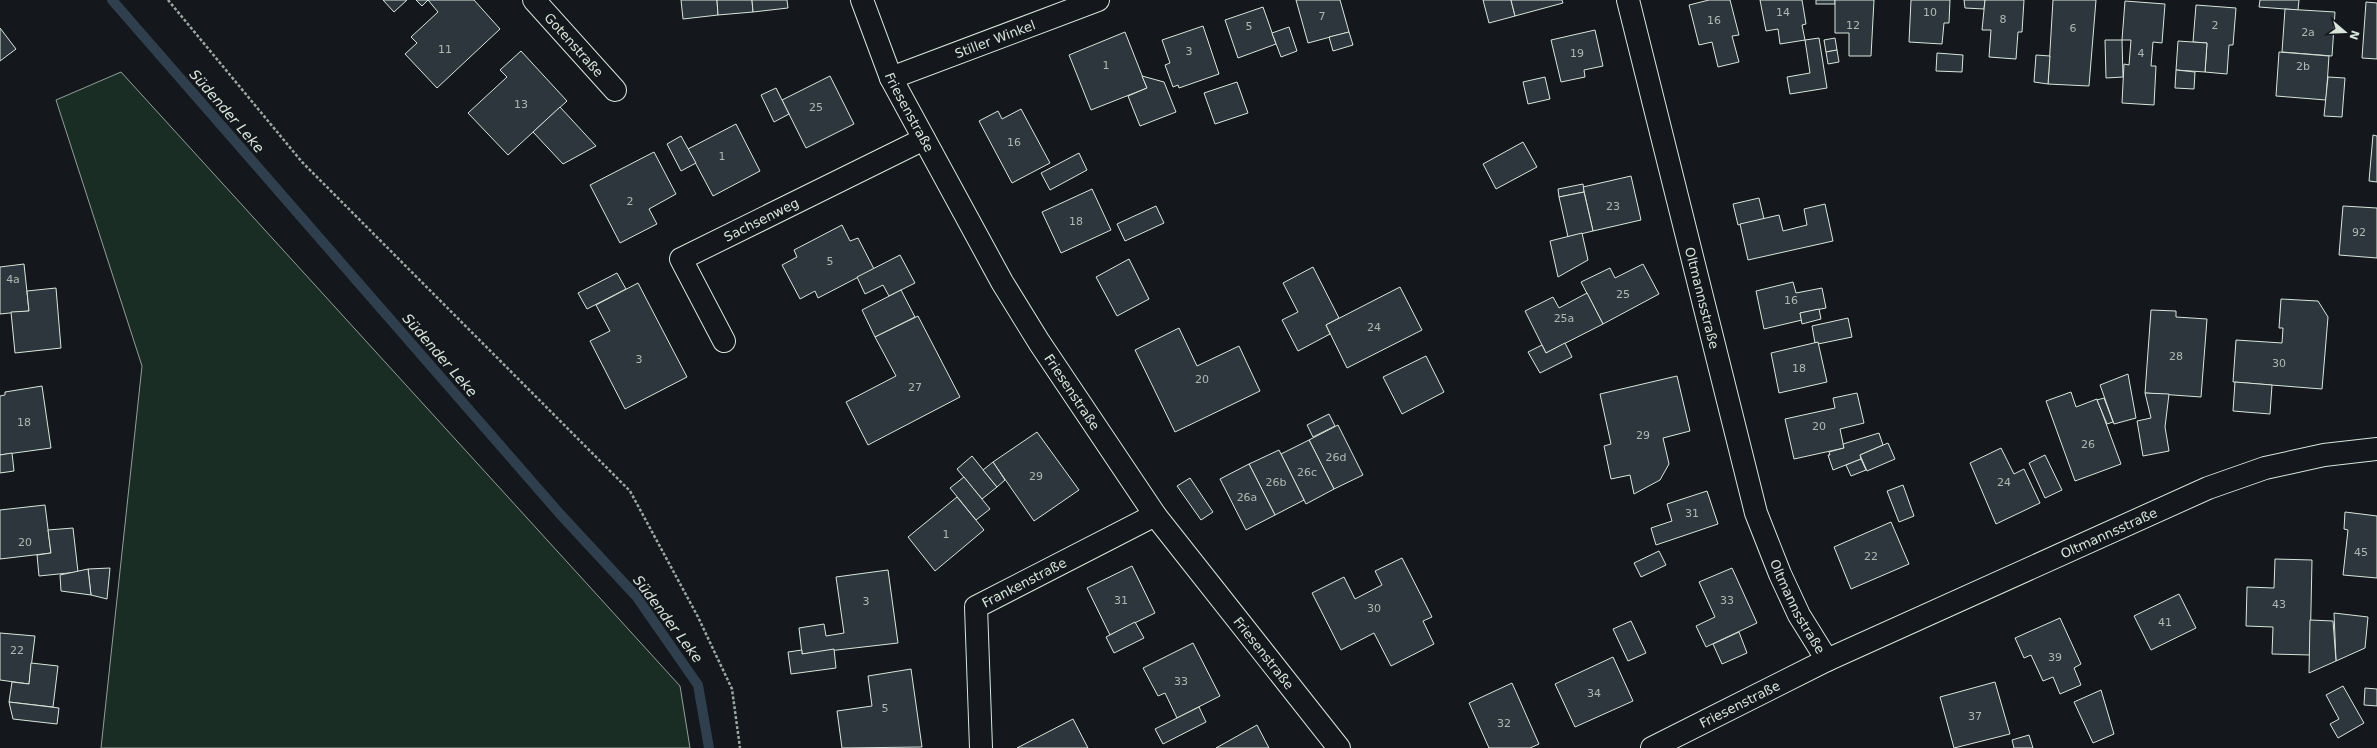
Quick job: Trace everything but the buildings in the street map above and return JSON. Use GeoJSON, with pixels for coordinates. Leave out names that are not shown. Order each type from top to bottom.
{"type":"FeatureCollection","features":[{"type":"Feature","properties":{"kind":"street","name":"Gotenstraße"},"geometry":{"type":"LineString","coordinates":[[534,0],[615,90]]}},
{"type":"Feature","properties":{"kind":"street","name":"Friesenstraße"},"geometry":{"type":"LineString","coordinates":[[862,0],[891,78],[1006,288],[1084,411],[1155,515],[1339,748]]}},
{"type":"Feature","properties":{"kind":"street","name":"Stiller Winkel"},"geometry":{"type":"LineString","coordinates":[[891,78],[1098,0]]}},
{"type":"Feature","properties":{"kind":"street","name":"Oltmannsstraße"},"geometry":{"type":"LineString","coordinates":[[1628,0],[1756,513],[1780,574],[1799,615],[1827,660],[2208,488],[2265,468],[2324,455],[2377,449]]}},
{"type":"Feature","properties":{"kind":"street","name":"Sachsenweg"},"geometry":{"type":"LineString","coordinates":[[724,341],[681,259],[924,139]]}},
{"type":"Feature","properties":{"kind":"street","name":"Frankenstraße"},"geometry":{"type":"LineString","coordinates":[[981,748],[976,606],[1155,515]]}},
{"type":"Feature","properties":{"kind":"street","name":"Friesenstraße"},"geometry":{"type":"LineString","coordinates":[[1652,748],[1827,660]]}},
{"type":"Feature","properties":{"kind":"path"},"geometry":{"type":"LineString","coordinates":[[168,0],[302,162],[630,490],[698,616],[732,689],[740,748]]}},
{"type":"Feature","properties":{"kind":"green space"},"geometry":{"type":"Polygon","coordinates":[[[121,72],[680,686],[690,748],[101,748],[142,366],[56,100],[121,72]]]}},
{"type":"Feature","properties":{"kind":"waterway","name":"Südender Leke"},"geometry":{"type":"LineString","coordinates":[[112,0],[560,514],[636,596],[698,685],[709,748]]}}]}
